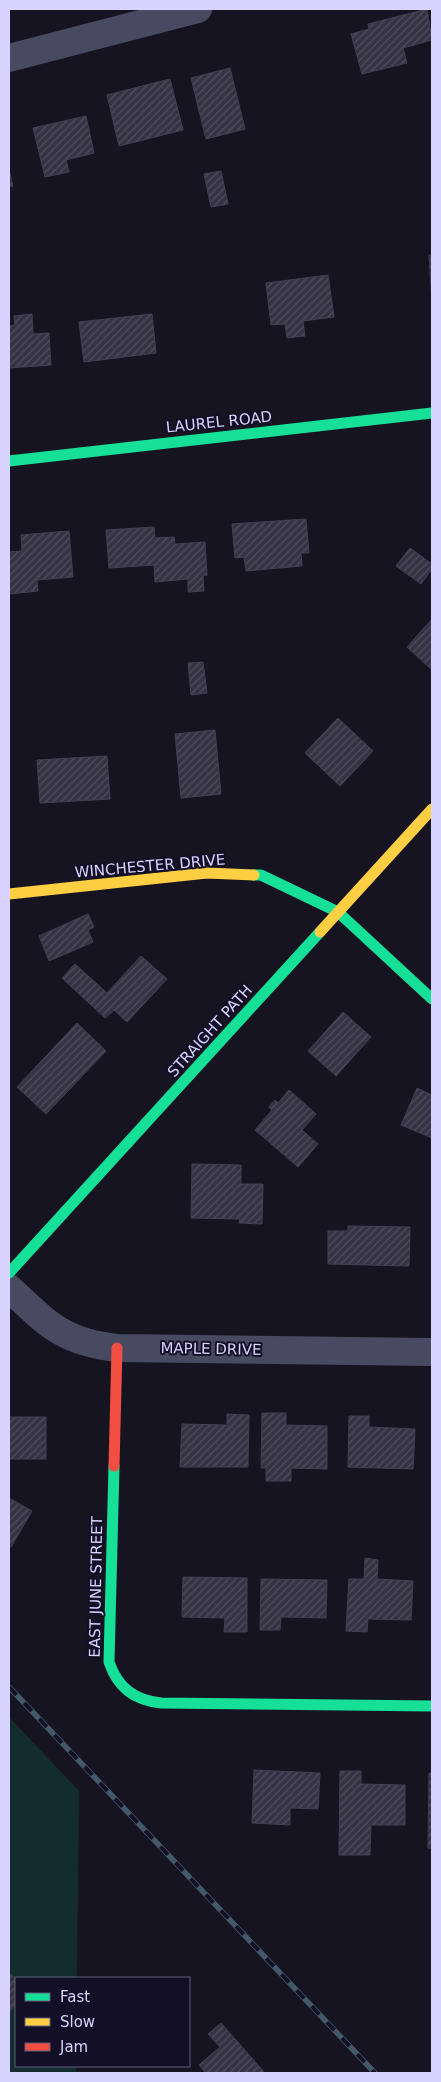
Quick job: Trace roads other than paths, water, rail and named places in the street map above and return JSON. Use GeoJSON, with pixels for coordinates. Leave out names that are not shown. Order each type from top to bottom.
{"type":"FeatureCollection","features":[{"type":"Feature","properties":{"kind":"street"},"geometry":{"type":"LineString","coordinates":[[9,58],[198,9]]}},
{"type":"Feature","properties":{"kind":"street","name":"LAUREL ROAD"},"geometry":{"type":"LineString","coordinates":[[9,461],[432,413]]}},
{"type":"Feature","properties":{"kind":"street","name":"STRAIGHT PATH"},"geometry":{"type":"LineString","coordinates":[[9,1273],[432,809]]}},
{"type":"Feature","properties":{"kind":"street","name":"WINCHESTER DRIVE"},"geometry":{"type":"LineString","coordinates":[[9,894],[207,873],[261,875],[338,912],[432,999]]}},
{"type":"Feature","properties":{"kind":"street","name":"MAPLE DRIVE"},"geometry":{"type":"LineString","coordinates":[[9,1288],[45,1321],[67,1337],[94,1346],[117,1348],[432,1352]]}},
{"type":"Feature","properties":{"kind":"street","name":"EAST JUNE STREET"},"geometry":{"type":"LineString","coordinates":[[117,1348],[108,1662],[119,1684],[136,1698],[146,1702],[161,1704],[432,1706]]}},
{"type":"Feature","properties":{"kind":"railway"},"geometry":{"type":"LineString","coordinates":[[9,1687],[375,2073]]}}]}
